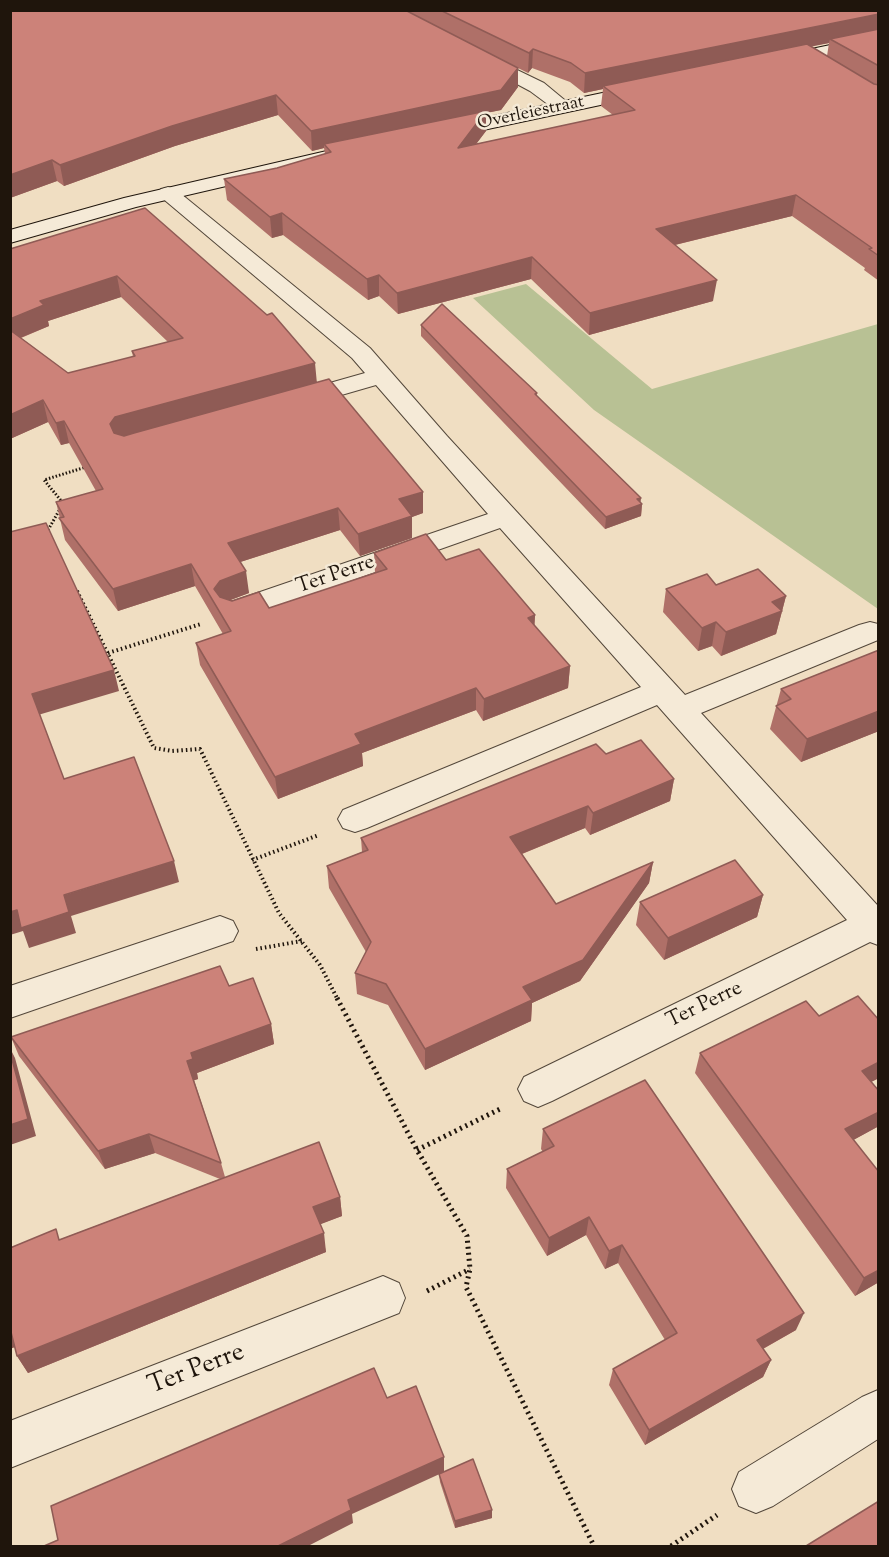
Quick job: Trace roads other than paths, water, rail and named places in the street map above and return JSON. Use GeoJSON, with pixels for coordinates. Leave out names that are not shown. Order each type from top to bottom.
{"type":"FeatureCollection","features":[{"type":"Feature","properties":{"kind":"street"},"geometry":{"type":"LineString","coordinates":[[760,65],[879,40]]}},
{"type":"Feature","properties":{"kind":"street"},"geometry":{"type":"LineString","coordinates":[[464,50],[537,87],[564,107]]}},
{"type":"Feature","properties":{"kind":"street"},"geometry":{"type":"LineString","coordinates":[[807,55],[827,68]]}},
{"type":"Feature","properties":{"kind":"street","name":"Overleiestraat"},"geometry":{"type":"LineString","coordinates":[[426,136],[666,85]]}},
{"type":"Feature","properties":{"kind":"street"},"geometry":{"type":"LineString","coordinates":[[10,237],[168,193],[347,152]]}},
{"type":"Feature","properties":{"kind":"street","name":"Ter Perre"},"geometry":{"type":"LineString","coordinates":[[168,193],[361,353],[876,927],[538,1089]]}},
{"type":"Feature","properties":{"kind":"street"},"geometry":{"type":"LineString","coordinates":[[267,408],[381,376]]}},
{"type":"Feature","properties":{"kind":"street","name":"Ter Perre"},"geometry":{"type":"LineString","coordinates":[[235,611],[506,517]]}},
{"type":"Feature","properties":{"kind":"street"},"geometry":{"type":"LineString","coordinates":[[355,819],[671,700],[870,632]]}},
{"type":"Feature","properties":{"kind":"street"},"geometry":{"type":"LineString","coordinates":[[10,1002],[220,931]]}},
{"type":"Feature","properties":{"kind":"street","name":"Ter Perre"},"geometry":{"type":"LineString","coordinates":[[10,1445],[383,1298]]}},
{"type":"Feature","properties":{"kind":"street"},"geometry":{"type":"LineString","coordinates":[[756,1489],[879,1413]]}}]}
